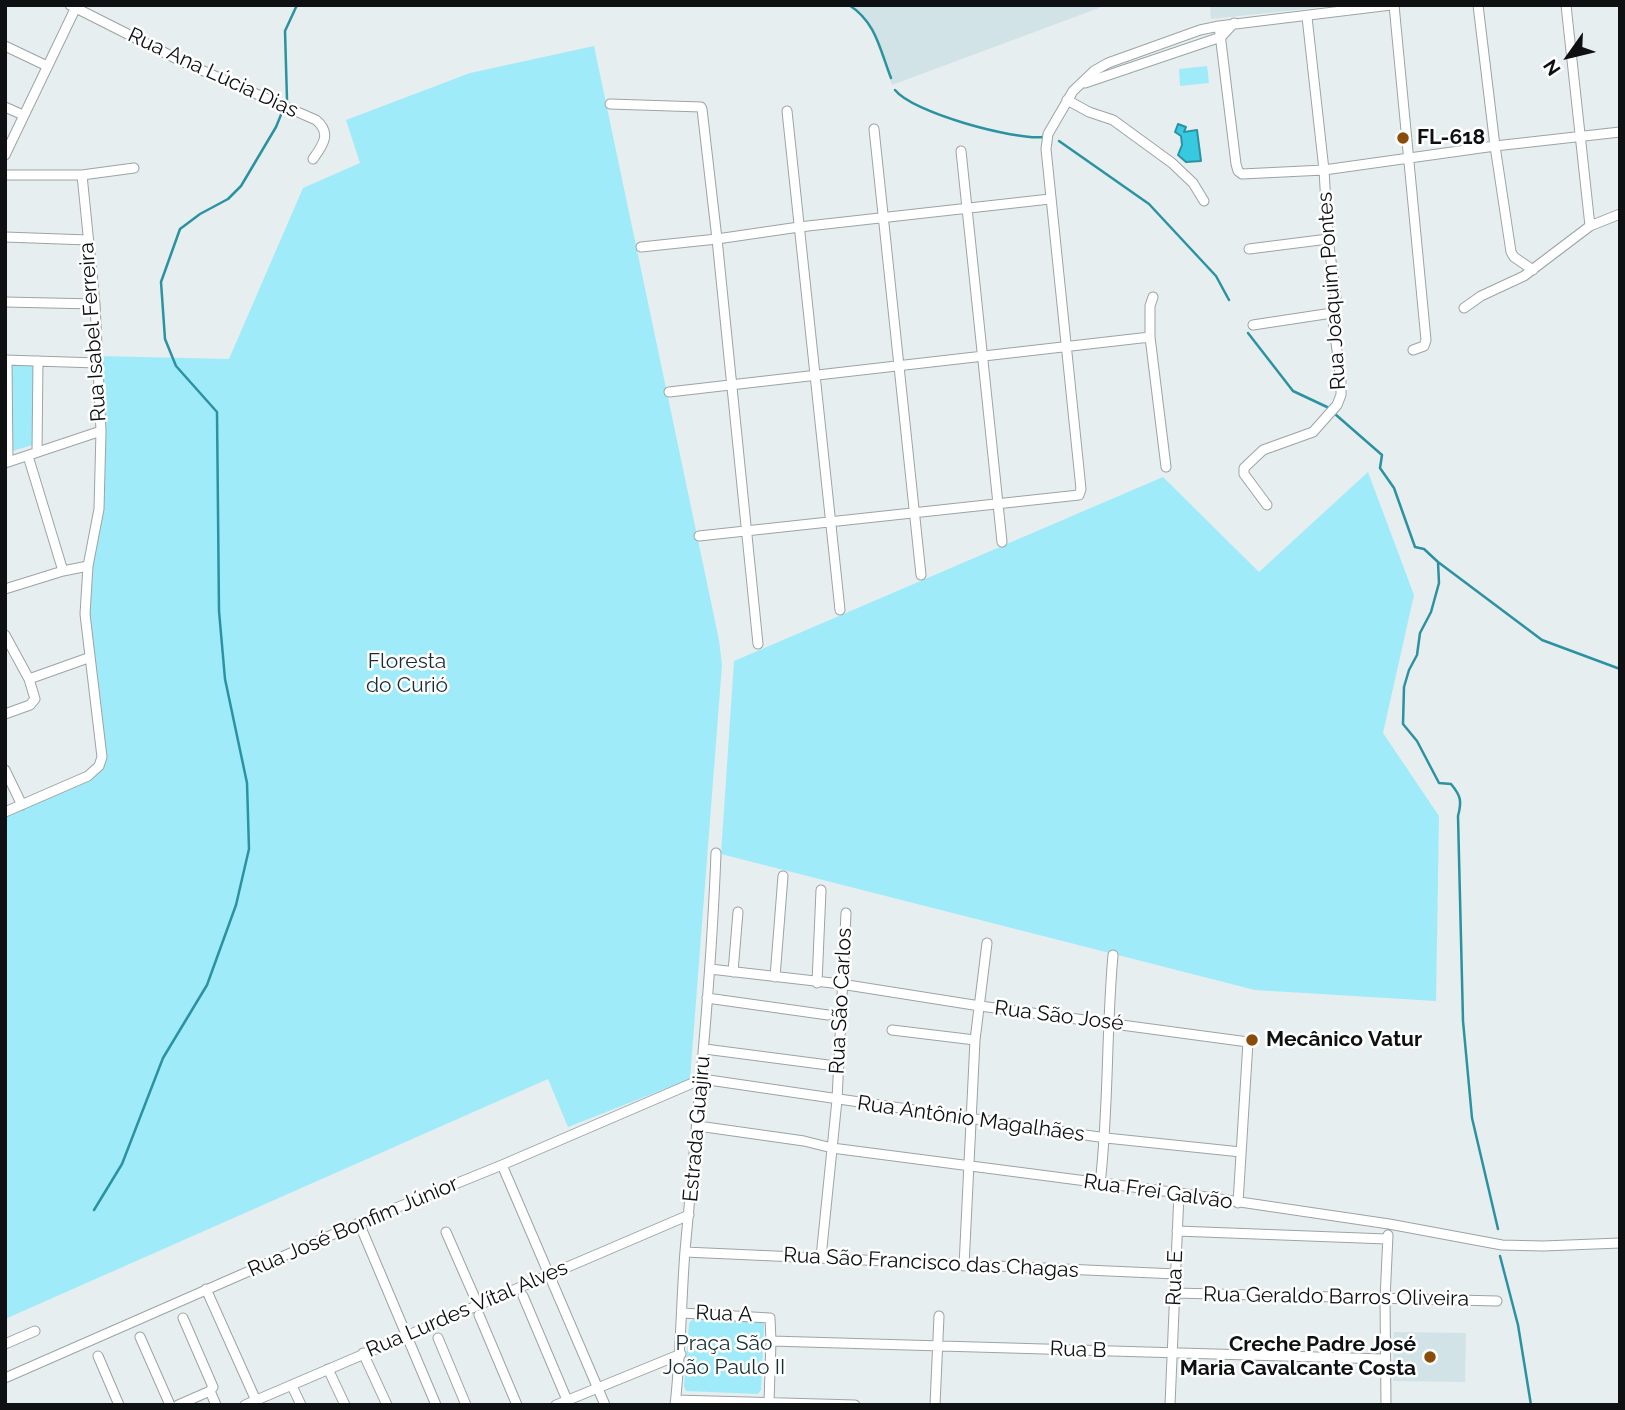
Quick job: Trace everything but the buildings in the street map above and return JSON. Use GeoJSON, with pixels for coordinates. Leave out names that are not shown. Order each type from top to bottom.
{"type":"FeatureCollection","features":[{"type":"Feature","properties":{"kind":"street"},"geometry":{"type":"LineString","coordinates":[[699,536],[1076,497],[1080,493],[1068,347],[1050,199],[1046,143],[1048,134],[1073,91],[1094,71],[1200,30],[1234,23],[1307,17],[1392,5],[1410,159],[1426,340],[1424,346],[1413,350]]}},
{"type":"Feature","properties":{"kind":"street"},"geometry":{"type":"LineString","coordinates":[[1478,5],[1494,146],[1511,252],[1533,270]]}},
{"type":"Feature","properties":{"kind":"street"},"geometry":{"type":"LineString","coordinates":[[1566,5],[1590,226]]}},
{"type":"Feature","properties":{"kind":"street"},"geometry":{"type":"LineString","coordinates":[[5,155],[74,6]]}},
{"type":"Feature","properties":{"kind":"street","name":"Rua Ana Lúcia Dias"},"geometry":{"type":"LineString","coordinates":[[74,6],[205,72],[316,120],[324,129],[326,139],[313,159]]}},
{"type":"Feature","properties":{"kind":"street","name":"Rua Joaquim Pontes"},"geometry":{"type":"LineString","coordinates":[[1267,505],[1244,474],[1244,468],[1249,461],[1270,447],[1307,436],[1318,428],[1340,399],[1341,380],[1332,313],[1336,298],[1307,17]]}},
{"type":"Feature","properties":{"kind":"street"},"geometry":{"type":"LineString","coordinates":[[1082,84],[1221,37],[1234,23]]}},
{"type":"Feature","properties":{"kind":"street"},"geometry":{"type":"LineString","coordinates":[[1219,26],[1236,164],[1238,171],[1244,175],[1324,170],[1494,146],[1620,132]]}},
{"type":"Feature","properties":{"kind":"street"},"geometry":{"type":"LineString","coordinates":[[5,46],[47,66]]}},
{"type":"Feature","properties":{"kind":"street"},"geometry":{"type":"LineString","coordinates":[[1067,100],[1089,112],[1113,120],[1172,163],[1193,183],[1204,201]]}},
{"type":"Feature","properties":{"kind":"street"},"geometry":{"type":"LineString","coordinates":[[610,104],[701,107],[758,644]]}},
{"type":"Feature","properties":{"kind":"street"},"geometry":{"type":"LineString","coordinates":[[5,107],[23,115]]}},
{"type":"Feature","properties":{"kind":"street"},"geometry":{"type":"LineString","coordinates":[[787,111],[840,610]]}},
{"type":"Feature","properties":{"kind":"street"},"geometry":{"type":"LineString","coordinates":[[874,129],[921,575]]}},
{"type":"Feature","properties":{"kind":"street"},"geometry":{"type":"LineString","coordinates":[[961,151],[1002,542]]}},
{"type":"Feature","properties":{"kind":"street"},"geometry":{"type":"LineString","coordinates":[[5,175],[82,175],[134,168]]}},
{"type":"Feature","properties":{"kind":"street","name":"Rua Isabel Ferreira"},"geometry":{"type":"LineString","coordinates":[[7,462],[101,431],[95,304],[82,175]]}},
{"type":"Feature","properties":{"kind":"street"},"geometry":{"type":"LineString","coordinates":[[641,247],[1050,199]]}},
{"type":"Feature","properties":{"kind":"street"},"geometry":{"type":"LineString","coordinates":[[1464,308],[1481,296],[1524,276],[1590,226],[1620,214]]}},
{"type":"Feature","properties":{"kind":"street"},"geometry":{"type":"LineString","coordinates":[[5,237],[88,240]]}},
{"type":"Feature","properties":{"kind":"street"},"geometry":{"type":"LineString","coordinates":[[1249,249],[1328,239]]}},
{"type":"Feature","properties":{"kind":"street"},"geometry":{"type":"LineString","coordinates":[[1153,297],[1150,306],[1150,337],[1166,467]]}},
{"type":"Feature","properties":{"kind":"street"},"geometry":{"type":"LineString","coordinates":[[5,302],[95,304]]}},
{"type":"Feature","properties":{"kind":"street"},"geometry":{"type":"LineString","coordinates":[[1253,325],[1332,313]]}},
{"type":"Feature","properties":{"kind":"street"},"geometry":{"type":"LineString","coordinates":[[669,392],[1150,337]]}},
{"type":"Feature","properties":{"kind":"street"},"geometry":{"type":"LineString","coordinates":[[7,462],[6,360],[97,363]]}},
{"type":"Feature","properties":{"kind":"street"},"geometry":{"type":"LineString","coordinates":[[38,360],[33,454],[63,571]]}},
{"type":"Feature","properties":{"kind":"street"},"geometry":{"type":"LineString","coordinates":[[5,812],[88,776],[99,766],[102,757],[88,658],[85,614],[88,566],[99,509],[101,431]]}},
{"type":"Feature","properties":{"kind":"street"},"geometry":{"type":"LineString","coordinates":[[5,589],[88,566]]}},
{"type":"Feature","properties":{"kind":"street"},"geometry":{"type":"LineString","coordinates":[[5,635],[29,679],[34,702],[5,714]]}},
{"type":"Feature","properties":{"kind":"street"},"geometry":{"type":"LineString","coordinates":[[29,679],[88,658]]}},
{"type":"Feature","properties":{"kind":"street"},"geometry":{"type":"LineString","coordinates":[[5,770],[22,805]]}},
{"type":"Feature","properties":{"kind":"street","name":"Estrada Guajiru"},"geometry":{"type":"LineString","coordinates":[[675,1402],[681,1354],[685,1252],[705,1049],[716,853]]}},
{"type":"Feature","properties":{"kind":"street"},"geometry":{"type":"LineString","coordinates":[[775,977],[783,876]]}},
{"type":"Feature","properties":{"kind":"street"},"geometry":{"type":"LineString","coordinates":[[817,983],[821,890]]}},
{"type":"Feature","properties":{"kind":"street"},"geometry":{"type":"LineString","coordinates":[[733,972],[738,912]]}},
{"type":"Feature","properties":{"kind":"street","name":"Rua São Carlos"},"geometry":{"type":"LineString","coordinates":[[821,1257],[837,1100],[846,913]]}},
{"type":"Feature","properties":{"kind":"street"},"geometry":{"type":"LineString","coordinates":[[964,1266],[975,1040],[986,943]]}},
{"type":"Feature","properties":{"kind":"street"},"geometry":{"type":"LineString","coordinates":[[1100,1184],[1106,1138],[1108,1023],[1114,955]]}},
{"type":"Feature","properties":{"kind":"street","name":"Rua São José"},"geometry":{"type":"LineString","coordinates":[[710,969],[841,984],[980,1006],[1248,1042],[1238,1203]]}},
{"type":"Feature","properties":{"kind":"street"},"geometry":{"type":"LineString","coordinates":[[708,998],[828,1015]]}},
{"type":"Feature","properties":{"kind":"street"},"geometry":{"type":"LineString","coordinates":[[892,1030],[975,1040]]}},
{"type":"Feature","properties":{"kind":"street"},"geometry":{"type":"LineString","coordinates":[[705,1049],[828,1065]]}},
{"type":"Feature","properties":{"kind":"street","name":"Rua Antônio Magalhães"},"geometry":{"type":"LineString","coordinates":[[702,1079],[1106,1138],[1241,1153]]}},
{"type":"Feature","properties":{"kind":"street","name":"Rua José Bonfim Júnior"},"geometry":{"type":"LineString","coordinates":[[5,1378],[359,1223],[702,1079]]}},
{"type":"Feature","properties":{"kind":"street","name":"Rua Frei Galvão"},"geometry":{"type":"LineString","coordinates":[[698,1126],[804,1141],[832,1148],[1179,1193],[1388,1224],[1502,1245],[1543,1247],[1620,1243]]}},
{"type":"Feature","properties":{"kind":"street"},"geometry":{"type":"LineString","coordinates":[[502,1165],[605,1405]]}},
{"type":"Feature","properties":{"kind":"street","name":"Rua E"},"geometry":{"type":"LineString","coordinates":[[1170,1405],[1179,1193]]}},
{"type":"Feature","properties":{"kind":"street","name":"Rua Lurdes Vítal Alves"},"geometry":{"type":"LineString","coordinates":[[246,1405],[407,1334],[478,1310],[550,1274],[689,1215]]}},
{"type":"Feature","properties":{"kind":"street"},"geometry":{"type":"LineString","coordinates":[[359,1223],[436,1405]]}},
{"type":"Feature","properties":{"kind":"street"},"geometry":{"type":"LineString","coordinates":[[1386,1405],[1385,1299],[1388,1224]]}},
{"type":"Feature","properties":{"kind":"street"},"geometry":{"type":"LineString","coordinates":[[1177,1231],[1387,1239]]}},
{"type":"Feature","properties":{"kind":"street"},"geometry":{"type":"LineString","coordinates":[[446,1232],[517,1405]]}},
{"type":"Feature","properties":{"kind":"street","name":"Rua São Francisco das Chagas"},"geometry":{"type":"LineString","coordinates":[[685,1252],[1176,1274]]}},
{"type":"Feature","properties":{"kind":"street"},"geometry":{"type":"LineString","coordinates":[[206,1289],[257,1402]]}},
{"type":"Feature","properties":{"kind":"street","name":"Rua Geraldo Barros Oliveira"},"geometry":{"type":"LineString","coordinates":[[1175,1293],[1497,1301]]}},
{"type":"Feature","properties":{"kind":"street"},"geometry":{"type":"LineString","coordinates":[[523,1296],[567,1400]]}},
{"type":"Feature","properties":{"kind":"street","name":"Rua A"},"geometry":{"type":"LineString","coordinates":[[682,1313],[766,1316],[771,1320],[771,1341]]}},
{"type":"Feature","properties":{"kind":"street"},"geometry":{"type":"LineString","coordinates":[[935,1405],[939,1316]]}},
{"type":"Feature","properties":{"kind":"street"},"geometry":{"type":"LineString","coordinates":[[178,1405],[210,1391],[213,1387],[183,1318]]}},
{"type":"Feature","properties":{"kind":"street"},"geometry":{"type":"LineString","coordinates":[[5,1344],[35,1331]]}},
{"type":"Feature","properties":{"kind":"street"},"geometry":{"type":"LineString","coordinates":[[140,1336],[170,1405]]}},
{"type":"Feature","properties":{"kind":"street"},"geometry":{"type":"LineString","coordinates":[[438,1338],[466,1405]]}},
{"type":"Feature","properties":{"kind":"street"},"geometry":{"type":"LineString","coordinates":[[769,1402],[771,1341]]}},
{"type":"Feature","properties":{"kind":"street","name":"Rua B"},"geometry":{"type":"LineString","coordinates":[[771,1341],[1385,1359]]}},
{"type":"Feature","properties":{"kind":"street"},"geometry":{"type":"LineString","coordinates":[[363,1353],[387,1405]]}},
{"type":"Feature","properties":{"kind":"street"},"geometry":{"type":"LineString","coordinates":[[556,1405],[681,1354]]}},
{"type":"Feature","properties":{"kind":"street"},"geometry":{"type":"LineString","coordinates":[[98,1356],[118,1405]]}},
{"type":"Feature","properties":{"kind":"street"},"geometry":{"type":"LineString","coordinates":[[328,1368],[345,1405]]}},
{"type":"Feature","properties":{"kind":"street"},"geometry":{"type":"LineString","coordinates":[[292,1386],[302,1405]]}},
{"type":"Feature","properties":{"kind":"street"},"geometry":{"type":"LineString","coordinates":[[210,1391],[216,1405]]}},
{"type":"Feature","properties":{"kind":"street"},"geometry":{"type":"LineString","coordinates":[[675,1402],[855,1405]]}},
{"type":"Feature","properties":{"kind":"shaded area"},"geometry":{"type":"Polygon","coordinates":[[[849,5],[1107,5],[892,85],[870,24],[849,5]]]}},
{"type":"Feature","properties":{"kind":"shaded area"},"geometry":{"type":"Polygon","coordinates":[[[1210,5],[1342,5],[1211,19],[1210,5]]]}},
{"type":"Feature","properties":{"kind":"shaded area"},"geometry":{"type":"Polygon","coordinates":[[[1178,124],[1186,127],[1184,132],[1197,130],[1201,161],[1186,162],[1178,155],[1182,145],[1181,136],[1175,132],[1178,124]]]}},
{"type":"Feature","properties":{"kind":"shaded area","name":"Creche Padre José Maria Cavalcante Costa"},"geometry":{"type":"Polygon","coordinates":[[[1394,1332],[1466,1333],[1465,1382],[1393,1381],[1394,1332]]]}},
{"type":"Feature","properties":{"kind":"green space","name":"Floresta do Curió"},"geometry":{"type":"Polygon","coordinates":[[[594,46],[719,640],[722,665],[690,1079],[568,1127],[548,1079],[5,1319],[5,812],[104,765],[86,640],[86,559],[99,512],[98,356],[229,359],[303,188],[360,163],[346,120],[470,73],[594,46]]]}},
{"type":"Feature","properties":{"kind":"green space"},"geometry":{"type":"Polygon","coordinates":[[[1207,66],[1209,83],[1180,86],[1179,69],[1207,66]]]}},
{"type":"Feature","properties":{"kind":"green space"},"geometry":{"type":"Polygon","coordinates":[[[10,364],[34,364],[33,445],[9,452],[10,364]]]}},
{"type":"Feature","properties":{"kind":"green space"},"geometry":{"type":"Polygon","coordinates":[[[1368,472],[1414,595],[1383,733],[1439,816],[1436,1001],[1255,990],[721,854],[734,661],[1163,477],[1259,572],[1368,472]]]}},
{"type":"Feature","properties":{"kind":"green space","name":"Praça São João Paulo II"},"geometry":{"type":"Polygon","coordinates":[[[694,1318],[757,1320],[764,1324],[761,1390],[758,1394],[686,1391],[684,1386],[689,1323],[694,1318]]]}},
{"type":"Feature","properties":{"kind":"waterway"},"geometry":{"type":"LineString","coordinates":[[94,1210],[122,1164],[163,1058],[207,985],[236,905],[249,849],[247,783],[225,679],[219,611],[217,412],[176,366],[165,339],[161,282],[180,229],[200,214],[228,199],[241,186],[276,127],[287,100],[285,31],[297,5]]}},
{"type":"Feature","properties":{"kind":"waterway"},"geometry":{"type":"LineString","coordinates":[[849,5],[871,28],[891,78]]}},
{"type":"Feature","properties":{"kind":"waterway"},"geometry":{"type":"LineString","coordinates":[[895,90],[905,99],[942,116],[988,130],[1043,137]]}},
{"type":"Feature","properties":{"kind":"waterway"},"geometry":{"type":"LineString","coordinates":[[1059,141],[1149,204],[1216,276],[1229,300]]}},
{"type":"Feature","properties":{"kind":"waterway"},"geometry":{"type":"LineString","coordinates":[[1248,333],[1293,391],[1327,407],[1382,455],[1380,468],[1394,488],[1415,547],[1424,549],[1542,640],[1620,669]]}},
{"type":"Feature","properties":{"kind":"waterway"},"geometry":{"type":"LineString","coordinates":[[1438,562],[1439,583],[1431,612],[1420,633],[1417,655],[1404,687],[1403,724],[1417,741],[1439,783],[1451,784],[1460,799],[1458,816],[1463,1021],[1472,1118],[1498,1229]]}},
{"type":"Feature","properties":{"kind":"waterway"},"geometry":{"type":"LineString","coordinates":[[1500,1256],[1518,1325],[1531,1405]]}},
{"type":"Feature","properties":{"kind":"place","name":"FL-618"},"geometry":{"type":"Point","coordinates":[1403,138]}},
{"type":"Feature","properties":{"kind":"place","name":"Mecânico Vatur"},"geometry":{"type":"Point","coordinates":[1252,1040]}},
{"type":"Feature","properties":{"kind":"place","name":"Creche Padre José Maria Cavalcante Costa"},"geometry":{"type":"Point","coordinates":[1430,1357]}}]}
